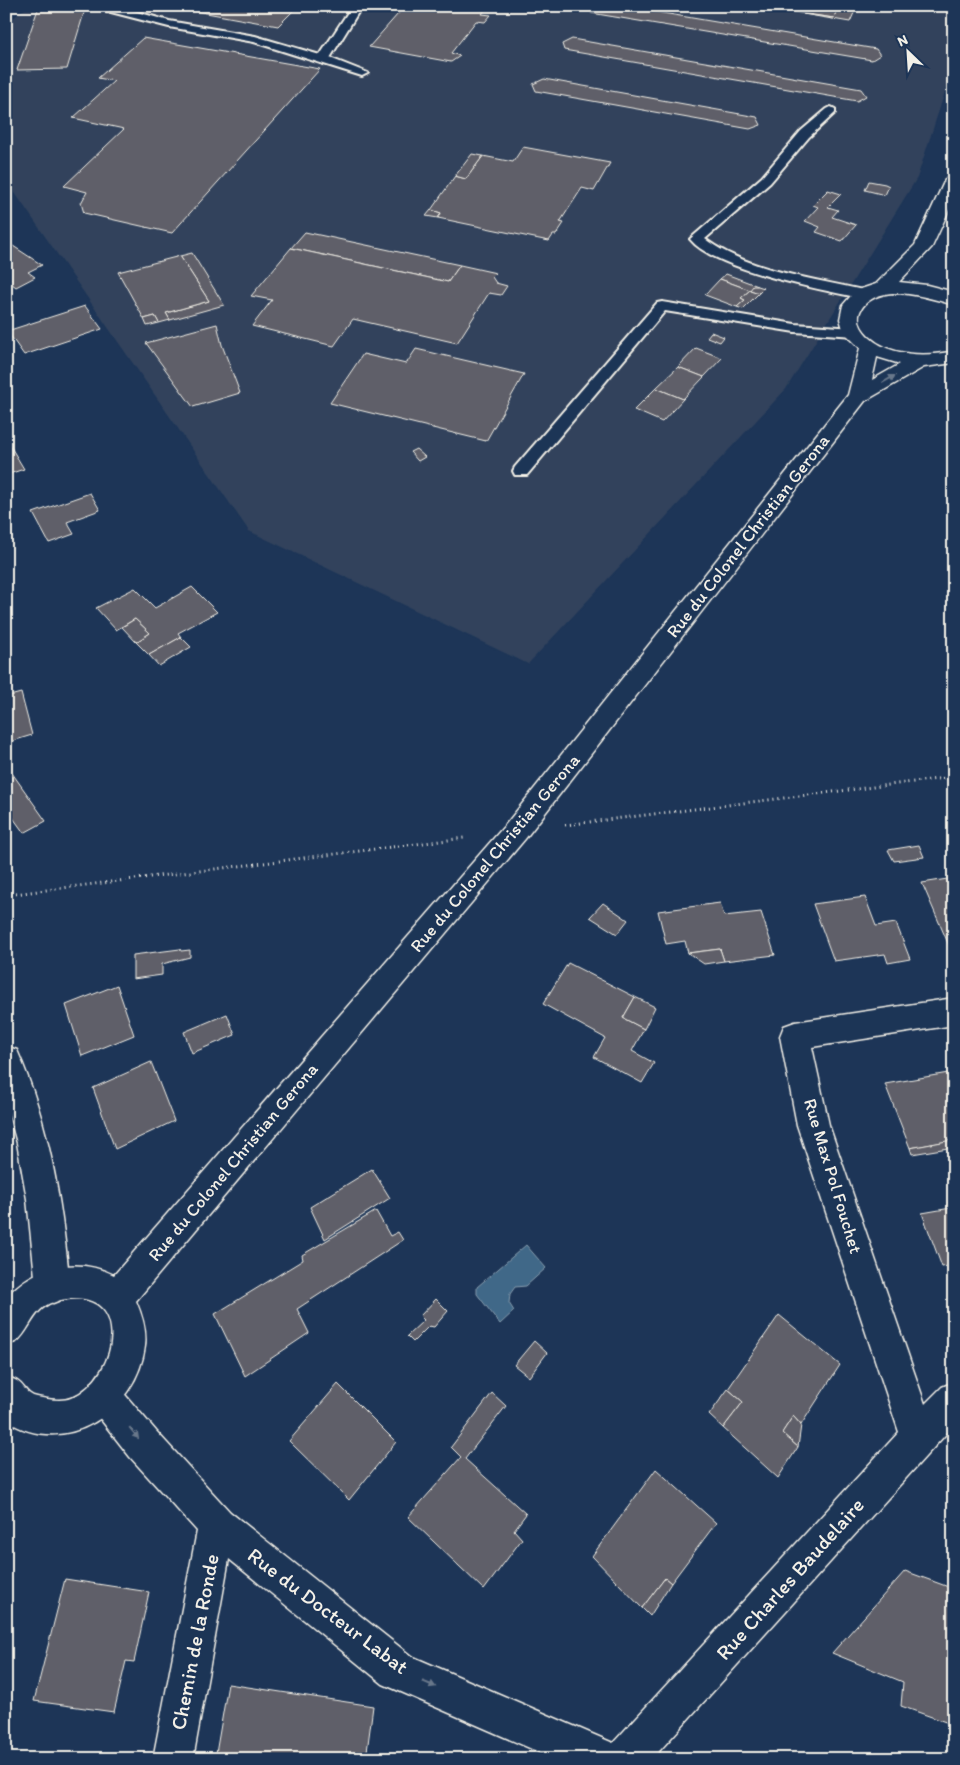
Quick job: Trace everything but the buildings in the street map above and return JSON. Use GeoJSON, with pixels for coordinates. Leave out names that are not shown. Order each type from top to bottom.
{"type":"FeatureCollection","features":[{"type":"Feature","properties":{"kind":"street"},"geometry":{"type":"LineString","coordinates":[[874,292],[923,247],[954,180]]}},
{"type":"Feature","properties":{"kind":"street"},"geometry":{"type":"LineString","coordinates":[[923,247],[931,273],[948,297]]}},
{"type":"Feature","properties":{"kind":"street"},"geometry":{"type":"LineString","coordinates":[[948,297],[915,287],[874,292],[861,297],[852,307],[850,319],[855,332],[870,346],[884,354],[906,360],[952,359]]}},
{"type":"Feature","properties":{"kind":"street","name":"Rue du Colonel Christian Gerona"},"geometry":{"type":"LineString","coordinates":[[858,396],[870,346]]}},
{"type":"Feature","properties":{"kind":"street","name":"Rue du Colonel Christian Gerona"},"geometry":{"type":"LineString","coordinates":[[117,1298],[516,831],[858,396],[920,361]]}},
{"type":"Feature","properties":{"kind":"street","name":"Rue Max Pol Fouchet"},"geometry":{"type":"LineString","coordinates":[[918,1438],[813,1125],[795,1036],[954,1011]]}},
{"type":"Feature","properties":{"kind":"street"},"geometry":{"type":"LineString","coordinates":[[6,1060],[22,1100],[39,1163],[48,1226],[53,1286]]}},
{"type":"Feature","properties":{"kind":"street"},"geometry":{"type":"LineString","coordinates":[[6,1328],[19,1307],[40,1290],[72,1280],[86,1280],[106,1288],[117,1298],[127,1317],[130,1340],[125,1363],[104,1395],[87,1408],[63,1417],[32,1416],[23,1411],[6,1394]]}},
{"type":"Feature","properties":{"kind":"street","name":"Rue du Docteur Labat"},"geometry":{"type":"LineString","coordinates":[[104,1395],[143,1444],[217,1525],[397,1670],[603,1759]]}},
{"type":"Feature","properties":{"kind":"street","name":"Rue Charles Baudelaire"},"geometry":{"type":"LineString","coordinates":[[625,1759],[954,1399]]}},
{"type":"Feature","properties":{"kind":"street","name":"Chemin de la Ronde"},"geometry":{"type":"LineString","coordinates":[[173,1759],[217,1525]]}},
{"type":"Feature","properties":{"kind":"lane"},"geometry":{"type":"LineString","coordinates":[[111,6],[111,10],[169,24],[255,39],[323,59],[362,73]]}},
{"type":"Feature","properties":{"kind":"lane"},"geometry":{"type":"LineString","coordinates":[[323,59],[357,6]]}},
{"type":"Feature","properties":{"kind":"lane"},"geometry":{"type":"LineString","coordinates":[[831,111],[805,134],[766,180],[697,239],[704,247],[764,269],[831,288],[874,292]]}},
{"type":"Feature","properties":{"kind":"lane"},"geometry":{"type":"LineString","coordinates":[[521,471],[662,306],[795,328],[855,332]]}},
{"type":"Feature","properties":{"kind":"shaded area"},"geometry":{"type":"Polygon","coordinates":[[[28,6],[954,6],[954,64],[917,178],[786,389],[528,664],[249,531],[6,180],[6,24],[28,6]]]}},
{"type":"Feature","properties":{"kind":"shaded area"},"geometry":{"type":"Polygon","coordinates":[[[526,1245],[546,1268],[526,1286],[515,1287],[510,1294],[509,1303],[514,1311],[500,1324],[477,1294],[477,1287],[526,1245]]]}}]}
